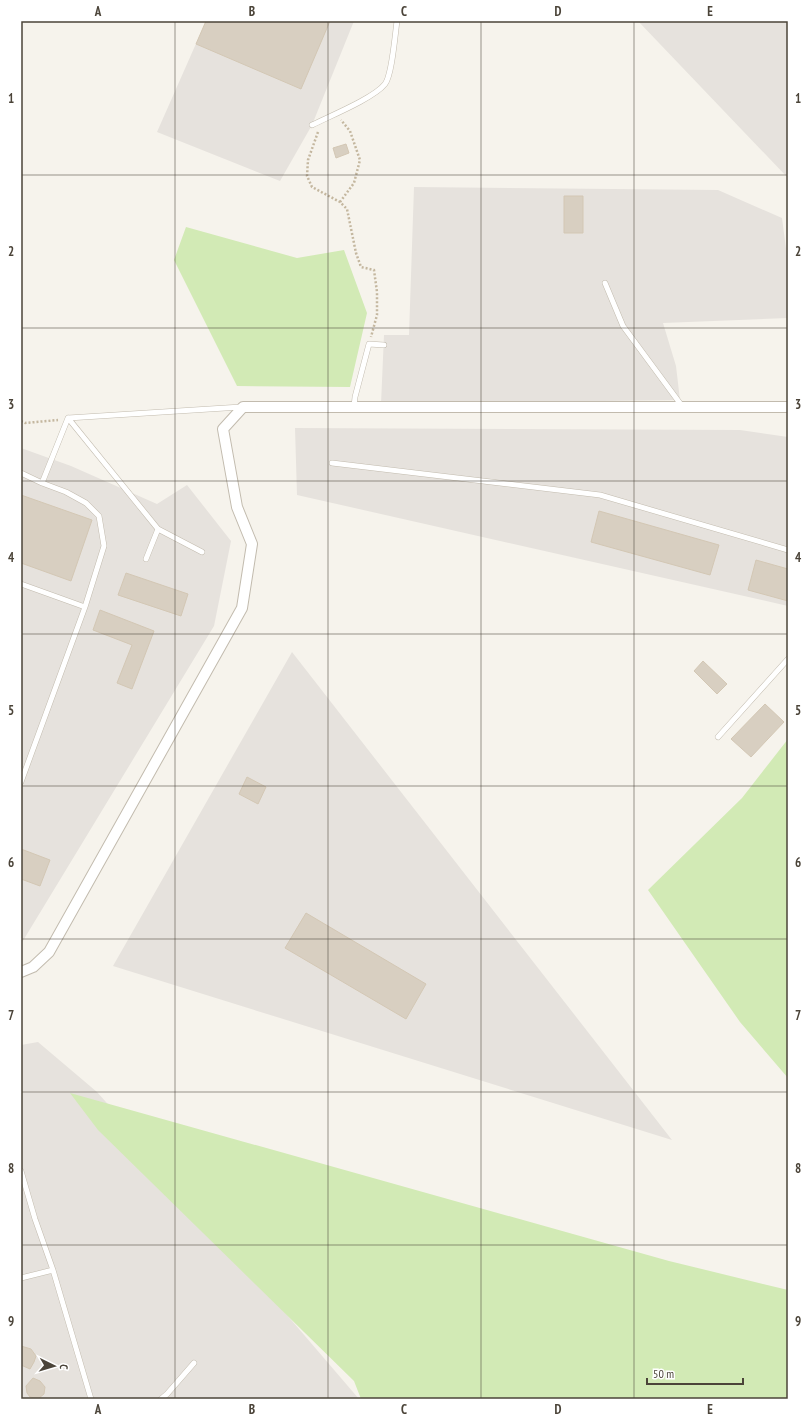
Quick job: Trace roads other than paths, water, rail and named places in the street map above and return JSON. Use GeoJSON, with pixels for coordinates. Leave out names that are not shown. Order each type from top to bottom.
{"type":"FeatureCollection","features":[{"type":"Feature","properties":{"kind":"street"},"geometry":{"type":"LineString","coordinates":[[21,972],[33,967],[49,952],[242,608],[252,544],[237,507],[223,429],[243,407],[788,407]]}},
{"type":"Feature","properties":{"kind":"lane"},"geometry":{"type":"LineString","coordinates":[[312,124],[375,94],[386,84],[392,63],[396,21]]}},
{"type":"Feature","properties":{"kind":"lane"},"geometry":{"type":"LineString","coordinates":[[605,283],[623,326],[683,407]]}},
{"type":"Feature","properties":{"kind":"lane"},"geometry":{"type":"LineString","coordinates":[[354,407],[355,397],[369,344],[384,345]]}},
{"type":"Feature","properties":{"kind":"lane"},"geometry":{"type":"LineString","coordinates":[[68,418],[243,407]]}},
{"type":"Feature","properties":{"kind":"lane"},"geometry":{"type":"LineString","coordinates":[[42,483],[68,418]]}},
{"type":"Feature","properties":{"kind":"lane"},"geometry":{"type":"LineString","coordinates":[[68,418],[158,529],[202,552]]}},
{"type":"Feature","properties":{"kind":"lane"},"geometry":{"type":"LineString","coordinates":[[332,463],[600,495],[788,550]]}},
{"type":"Feature","properties":{"kind":"lane"},"geometry":{"type":"LineString","coordinates":[[21,473],[86,502],[99,516],[104,546],[85,607],[21,782]]}},
{"type":"Feature","properties":{"kind":"lane"},"geometry":{"type":"LineString","coordinates":[[146,559],[158,529]]}},
{"type":"Feature","properties":{"kind":"lane"},"geometry":{"type":"LineString","coordinates":[[21,584],[85,607]]}},
{"type":"Feature","properties":{"kind":"lane"},"geometry":{"type":"LineString","coordinates":[[718,737],[788,659]]}},
{"type":"Feature","properties":{"kind":"lane"},"geometry":{"type":"LineString","coordinates":[[21,1171],[35,1219],[53,1270],[91,1399]]}},
{"type":"Feature","properties":{"kind":"lane"},"geometry":{"type":"LineString","coordinates":[[21,1278],[53,1270]]}},
{"type":"Feature","properties":{"kind":"lane"},"geometry":{"type":"LineString","coordinates":[[161,1399],[194,1363]]}}]}
